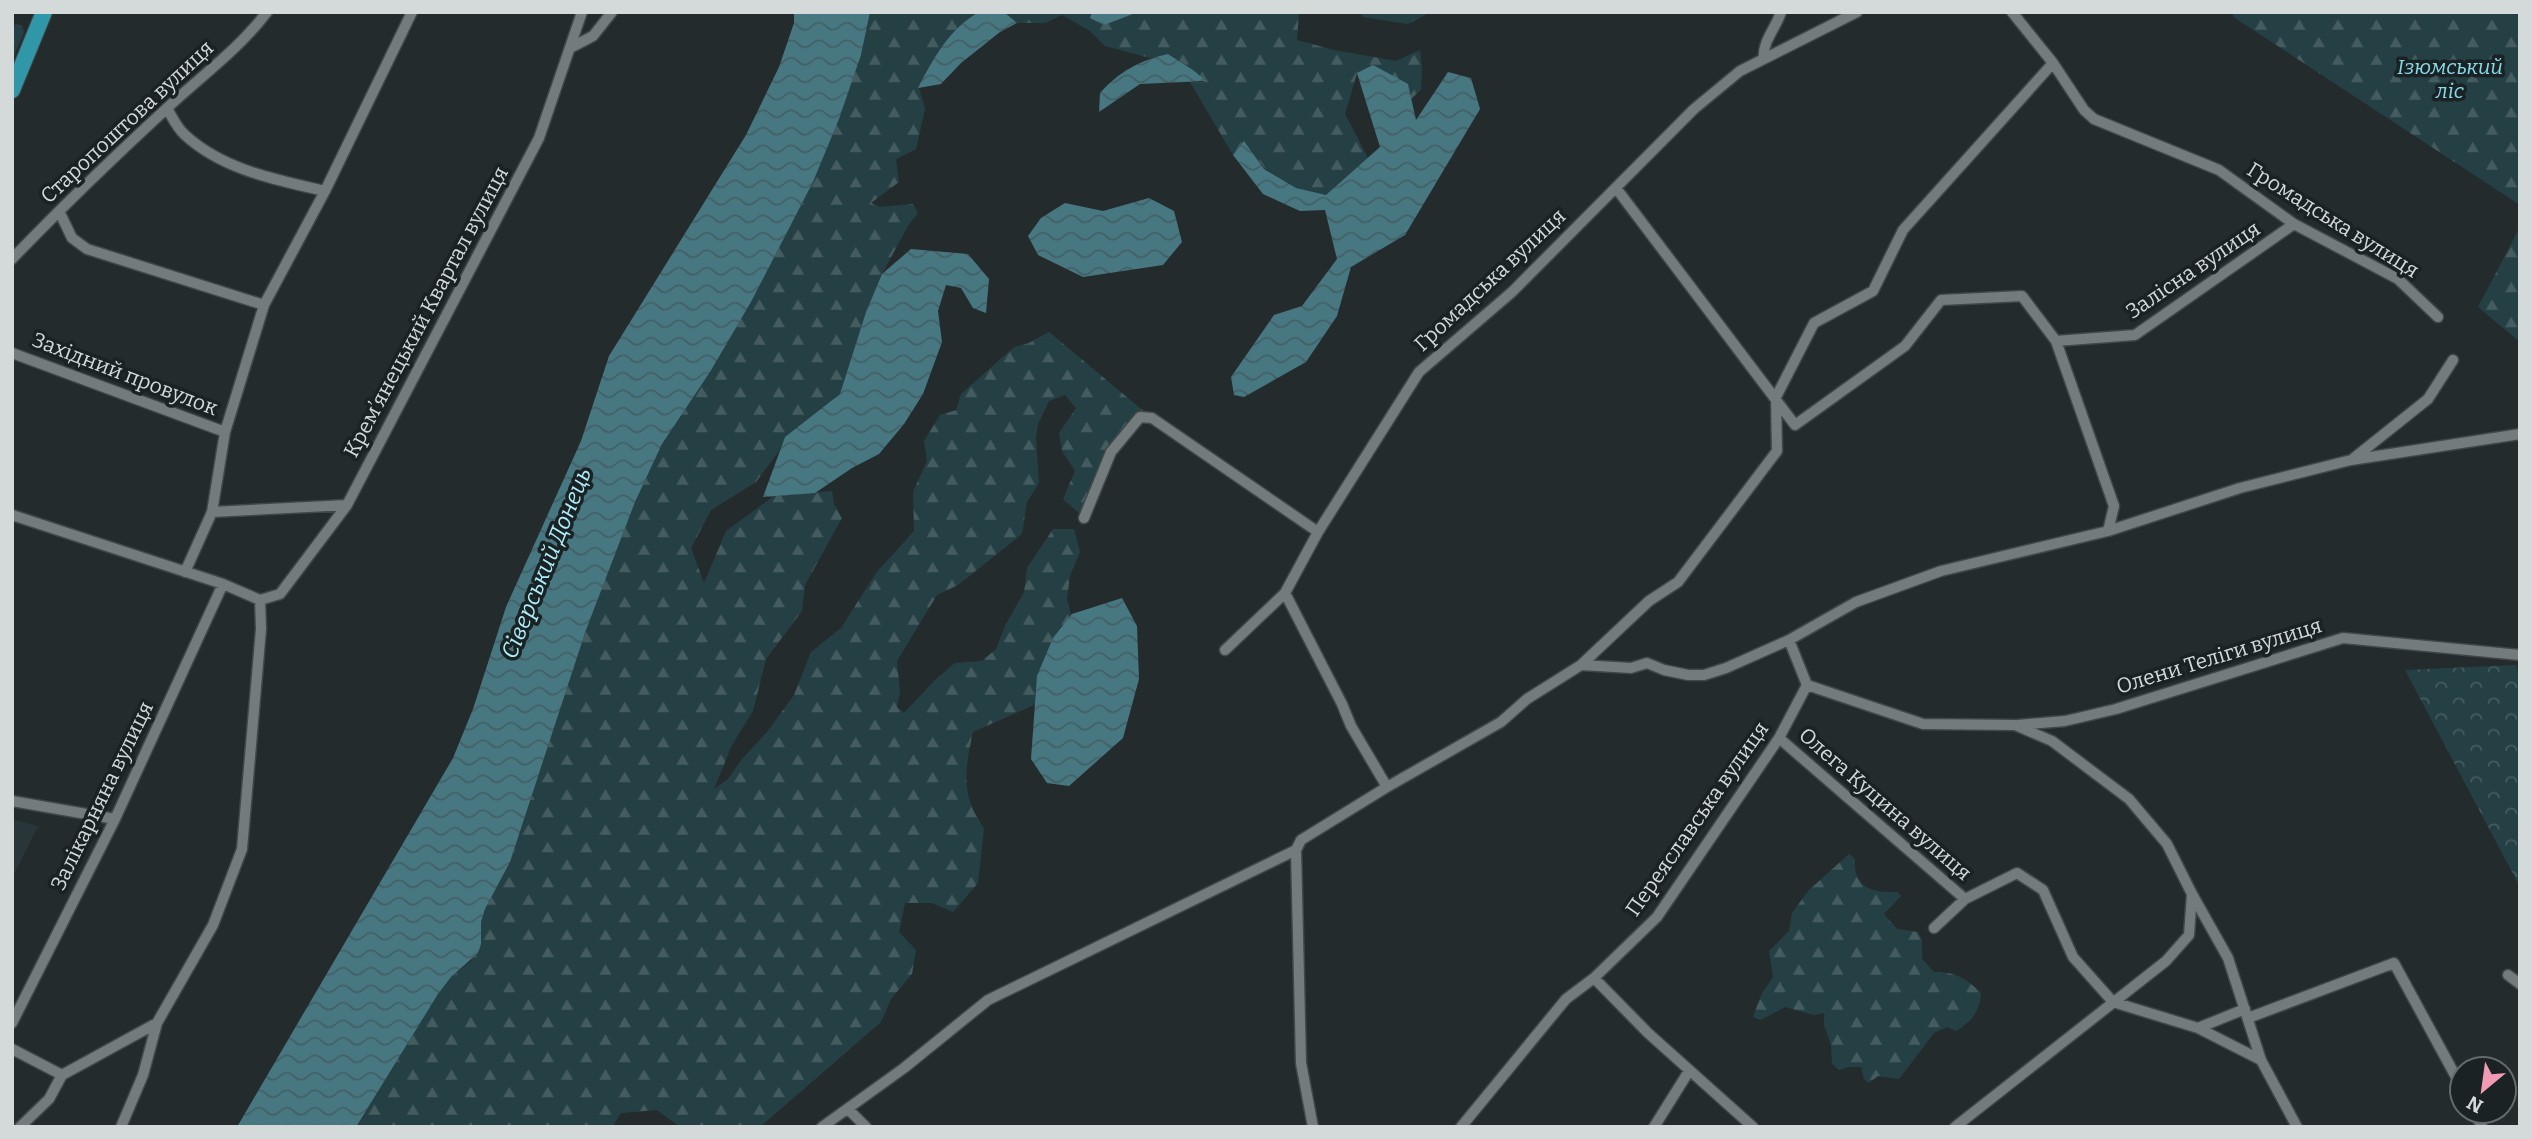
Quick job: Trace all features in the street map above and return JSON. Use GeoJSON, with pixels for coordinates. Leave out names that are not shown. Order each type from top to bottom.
{"type":"FeatureCollection","features":[{"type":"Feature","properties":{"kind":"highway"},"geometry":{"type":"LineString","coordinates":[[12,90],[44,12]]}},
{"type":"Feature","properties":{"kind":"street","name":"Старопоштова вулиця"},"geometry":{"type":"LineString","coordinates":[[12,259],[167,108],[253,31],[267,12]]}},
{"type":"Feature","properties":{"kind":"street"},"geometry":{"type":"LineString","coordinates":[[185,572],[212,512],[225,432],[264,305],[325,191],[412,12]]}},
{"type":"Feature","properties":{"kind":"street","name":"Крем’янецький Квартал вулиця"},"geometry":{"type":"LineString","coordinates":[[260,600],[280,594],[347,506],[539,138],[582,12]]}},
{"type":"Feature","properties":{"kind":"street"},"geometry":{"type":"LineString","coordinates":[[570,48],[593,36],[612,12]]}},
{"type":"Feature","properties":{"kind":"street"},"geometry":{"type":"LineString","coordinates":[[1776,27],[1781,12]]}},
{"type":"Feature","properties":{"kind":"street"},"geometry":{"type":"LineString","coordinates":[[1763,58],[1763,48],[1776,27],[1790,12]]}},
{"type":"Feature","properties":{"kind":"street","name":"Громадська вулиця"},"geometry":{"type":"LineString","coordinates":[[1225,650],[1285,593],[1318,532],[1419,372],[1512,292],[1693,109],[1740,71],[1857,12]]}},
{"type":"Feature","properties":{"kind":"street","name":"Громадська вулиця"},"geometry":{"type":"LineString","coordinates":[[2012,12],[2053,63],[2084,110],[2094,119],[2219,170],[2294,224],[2399,279],[2438,317]]}},
{"type":"Feature","properties":{"kind":"street"},"geometry":{"type":"LineString","coordinates":[[1313,1127],[1301,1063],[1296,850],[1301,840],[1502,722],[1527,699],[1581,665],[1649,601],[1678,582],[1777,451],[1776,397],[1814,323],[1872,291],[1903,230],[2053,63]]}},
{"type":"Feature","properties":{"kind":"street"},"geometry":{"type":"LineString","coordinates":[[167,108],[183,134],[206,151],[259,176],[325,191]]}},
{"type":"Feature","properties":{"kind":"street"},"geometry":{"type":"LineString","coordinates":[[1616,188],[1795,425],[1905,346],[1941,300],[2022,296],[2056,341],[2114,506],[2108,531]]}},
{"type":"Feature","properties":{"kind":"street"},"geometry":{"type":"LineString","coordinates":[[59,211],[72,237],[87,249],[264,305]]}},
{"type":"Feature","properties":{"kind":"street","name":"Залісна вулиця"},"geometry":{"type":"LineString","coordinates":[[2056,341],[2136,335],[2294,224]]}},
{"type":"Feature","properties":{"kind":"street","name":"Західний провулок"},"geometry":{"type":"LineString","coordinates":[[12,353],[225,432]]}},
{"type":"Feature","properties":{"kind":"street"},"geometry":{"type":"LineString","coordinates":[[2351,460],[2428,399],[2453,360]]}},
{"type":"Feature","properties":{"kind":"street"},"geometry":{"type":"LineString","coordinates":[[1084,518],[1111,452],[1140,417],[1152,418],[1318,532]]}},
{"type":"Feature","properties":{"kind":"street"},"geometry":{"type":"LineString","coordinates":[[1581,665],[1631,668],[1647,663],[1688,676],[1704,675],[1789,640],[1856,602],[1941,571],[2108,531],[2240,488],[2351,460],[2520,434]]}},
{"type":"Feature","properties":{"kind":"street"},"geometry":{"type":"LineString","coordinates":[[212,512],[347,506]]}},
{"type":"Feature","properties":{"kind":"street"},"geometry":{"type":"LineString","coordinates":[[12,515],[223,584],[260,600],[261,629],[242,849],[213,925],[157,1023],[143,1075],[121,1127]]}},
{"type":"Feature","properties":{"kind":"street","name":"Залікарняна вулиця"},"geometry":{"type":"LineString","coordinates":[[12,1023],[114,819],[223,584]]}},
{"type":"Feature","properties":{"kind":"street"},"geometry":{"type":"LineString","coordinates":[[1285,593],[1336,691],[1351,726],[1387,788]]}},
{"type":"Feature","properties":{"kind":"street","name":"Олени Теліги вулиця"},"geometry":{"type":"LineString","coordinates":[[1807,685],[1923,724],[2015,725],[2065,721],[2116,709],[2343,638],[2520,656]]}},
{"type":"Feature","properties":{"kind":"street"},"geometry":{"type":"LineString","coordinates":[[1789,640],[1807,685]]}},
{"type":"Feature","properties":{"kind":"street","name":"Переяславська вулиця"},"geometry":{"type":"LineString","coordinates":[[1461,1127],[1566,999],[1594,978],[1657,917],[1779,738],[1807,685]]}},
{"type":"Feature","properties":{"kind":"street","name":"Олени Теліги вулиця"},"geometry":{"type":"LineString","coordinates":[[2015,725],[2052,741],[2129,799],[2167,844],[2228,958],[2261,1060],[2297,1127]]}},
{"type":"Feature","properties":{"kind":"street","name":"Олега Куцина вулиця"},"geometry":{"type":"LineString","coordinates":[[1779,738],[1965,899]]}},
{"type":"Feature","properties":{"kind":"street"},"geometry":{"type":"LineString","coordinates":[[12,801],[114,819]]}},
{"type":"Feature","properties":{"kind":"street"},"geometry":{"type":"LineString","coordinates":[[822,1127],[904,1068],[988,1000],[1296,850]]}},
{"type":"Feature","properties":{"kind":"street","name":"Олега Куцина вулиця"},"geometry":{"type":"LineString","coordinates":[[1934,928],[1965,899],[2017,873],[2043,890],[2073,957],[2113,1002]]}},
{"type":"Feature","properties":{"kind":"street"},"geometry":{"type":"LineString","coordinates":[[1955,1127],[2166,961],[2189,935],[2192,894]]}},
{"type":"Feature","properties":{"kind":"street"},"geometry":{"type":"LineString","coordinates":[[2198,1028],[2394,963],[2448,1062]]}},
{"type":"Feature","properties":{"kind":"street"},"geometry":{"type":"LineString","coordinates":[[2508,975],[2520,984]]}},
{"type":"Feature","properties":{"kind":"street"},"geometry":{"type":"LineString","coordinates":[[1594,978],[1689,1071],[1753,1127]]}},
{"type":"Feature","properties":{"kind":"street"},"geometry":{"type":"LineString","coordinates":[[2113,1002],[2198,1028],[2261,1060]]}},
{"type":"Feature","properties":{"kind":"street"},"geometry":{"type":"LineString","coordinates":[[20,1127],[49,1099],[62,1075],[157,1023]]}},
{"type":"Feature","properties":{"kind":"street"},"geometry":{"type":"LineString","coordinates":[[12,1049],[62,1075]]}},
{"type":"Feature","properties":{"kind":"street"},"geometry":{"type":"LineString","coordinates":[[1654,1127],[1689,1071]]}},
{"type":"Feature","properties":{"kind":"street"},"geometry":{"type":"LineString","coordinates":[[848,1109],[866,1127]]}},
{"type":"Feature","properties":{"kind":"shaded area"},"geometry":{"type":"Polygon","coordinates":[[[12,819],[38,826],[12,878],[12,819]]]}},
{"type":"Feature","properties":{"kind":"green space"},"geometry":{"type":"Polygon","coordinates":[[[870,12],[979,12],[959,27],[930,66],[919,88],[925,109],[916,149],[896,159],[899,182],[871,203],[880,207],[913,204],[918,213],[882,274],[866,312],[840,394],[785,437],[779,451],[756,482],[711,510],[691,548],[704,583],[726,531],[774,496],[832,491],[834,504],[842,518],[805,585],[802,611],[766,659],[753,711],[732,745],[714,789],[728,779],[794,695],[811,652],[841,628],[876,573],[914,531],[913,492],[927,461],[924,441],[940,415],[956,410],[961,394],[1014,347],[1029,343],[1049,332],[1152,418],[1140,417],[1111,452],[1099,481],[1079,513],[1063,499],[1075,471],[1062,451],[1059,433],[1076,408],[1065,395],[1049,401],[1038,424],[1036,438],[1039,483],[1027,502],[1022,534],[958,585],[937,595],[897,661],[900,692],[897,707],[904,713],[955,663],[982,661],[996,649],[1024,592],[1027,568],[1053,529],[1074,529],[1080,552],[1070,576],[1067,599],[1078,642],[1052,697],[973,732],[967,770],[968,793],[976,816],[984,828],[978,883],[953,912],[932,903],[905,903],[899,932],[916,950],[912,974],[891,999],[881,1022],[760,1127],[680,1127],[657,1110],[621,1113],[612,1127],[356,1127],[438,994],[451,977],[471,961],[481,944],[481,922],[485,909],[510,862],[586,630],[635,502],[662,444],[710,372],[751,302],[813,182],[861,55],[870,12]]]}},
{"type":"Feature","properties":{"kind":"green space"},"geometry":{"type":"Polygon","coordinates":[[[1004,12],[1299,12],[1297,40],[1334,50],[1396,61],[1420,50],[1421,90],[1411,99],[1408,84],[1357,73],[1345,114],[1368,158],[1326,195],[1296,188],[1264,168],[1244,141],[1233,155],[1190,82],[1205,82],[1193,70],[1169,54],[1150,58],[1105,46],[1090,31],[1062,15],[1045,23],[1017,23],[1004,12]]]}},
{"type":"Feature","properties":{"kind":"green space"},"geometry":{"type":"Polygon","coordinates":[[[1360,12],[1431,12],[1408,24],[1363,17],[1360,12]]]}},
{"type":"Feature","properties":{"kind":"green space","name":"Ізюмський ліс"},"geometry":{"type":"Polygon","coordinates":[[[2231,12],[2520,12],[2520,205],[2235,18],[2231,12]]]}},
{"type":"Feature","properties":{"kind":"green space"},"geometry":{"type":"Polygon","coordinates":[[[12,26],[22,26],[24,32],[12,61],[12,26]]]}},
{"type":"Feature","properties":{"kind":"green space"},"geometry":{"type":"Polygon","coordinates":[[[2520,227],[2520,342],[2478,307],[2520,227]]]}},
{"type":"Feature","properties":{"kind":"green space"},"geometry":{"type":"Polygon","coordinates":[[[2516,665],[2520,680],[2520,887],[2405,670],[2516,665]]]}},
{"type":"Feature","properties":{"kind":"green space"},"geometry":{"type":"Polygon","coordinates":[[[1849,854],[1855,859],[1857,877],[1866,887],[1897,892],[1901,896],[1884,914],[1897,929],[1918,932],[1922,940],[1922,959],[1934,972],[1960,977],[1981,993],[1979,1005],[1971,1019],[1956,1031],[1947,1027],[1934,1033],[1899,1079],[1878,1076],[1869,1083],[1864,1079],[1861,1067],[1839,1070],[1832,1064],[1824,1013],[1814,1015],[1785,1007],[1761,1020],[1753,1017],[1761,995],[1773,977],[1769,951],[1789,931],[1792,913],[1809,890],[1849,854]]]}},
{"type":"Feature","properties":{"kind":"water","name":"Сіверський Донець"},"geometry":{"type":"Polygon","coordinates":[[[794,12],[870,12],[861,55],[813,182],[751,302],[710,372],[662,444],[635,502],[586,630],[510,862],[485,909],[478,953],[451,977],[438,994],[356,1127],[237,1127],[453,758],[473,709],[506,607],[581,441],[609,356],[746,135],[779,67],[794,23],[794,12]]]}},
{"type":"Feature","properties":{"kind":"water"},"geometry":{"type":"Polygon","coordinates":[[[979,12],[1004,12],[1017,23],[1000,32],[961,63],[941,84],[918,88],[950,36],[979,12]]]}},
{"type":"Feature","properties":{"kind":"water"},"geometry":{"type":"Polygon","coordinates":[[[1092,12],[1138,12],[1104,25],[1090,18],[1092,12]]]}},
{"type":"Feature","properties":{"kind":"water"},"geometry":{"type":"Polygon","coordinates":[[[1168,54],[1206,81],[1140,84],[1099,112],[1100,93],[1115,79],[1139,63],[1168,54]]]}},
{"type":"Feature","properties":{"kind":"water"},"geometry":{"type":"Polygon","coordinates":[[[1373,65],[1408,84],[1416,120],[1448,72],[1471,78],[1480,109],[1405,235],[1351,267],[1337,316],[1306,362],[1244,397],[1234,395],[1231,377],[1274,315],[1302,306],[1337,259],[1325,210],[1300,211],[1263,194],[1233,155],[1244,141],[1264,169],[1296,188],[1326,195],[1380,147],[1357,73],[1373,65]]]}},
{"type":"Feature","properties":{"kind":"water"},"geometry":{"type":"Polygon","coordinates":[[[1149,198],[1174,211],[1182,242],[1163,265],[1083,277],[1038,255],[1028,236],[1041,218],[1065,203],[1103,211],[1149,198]]]}},
{"type":"Feature","properties":{"kind":"water"},"geometry":{"type":"Polygon","coordinates":[[[911,249],[968,254],[989,279],[986,313],[973,308],[961,288],[946,285],[938,311],[942,342],[923,394],[904,424],[879,454],[815,493],[763,497],[785,437],[840,394],[866,312],[882,274],[911,249]]]}},
{"type":"Feature","properties":{"kind":"water"},"geometry":{"type":"Polygon","coordinates":[[[1122,598],[1137,626],[1139,679],[1123,738],[1069,786],[1047,783],[1031,759],[1037,676],[1053,638],[1072,614],[1122,598]]]}}]}
